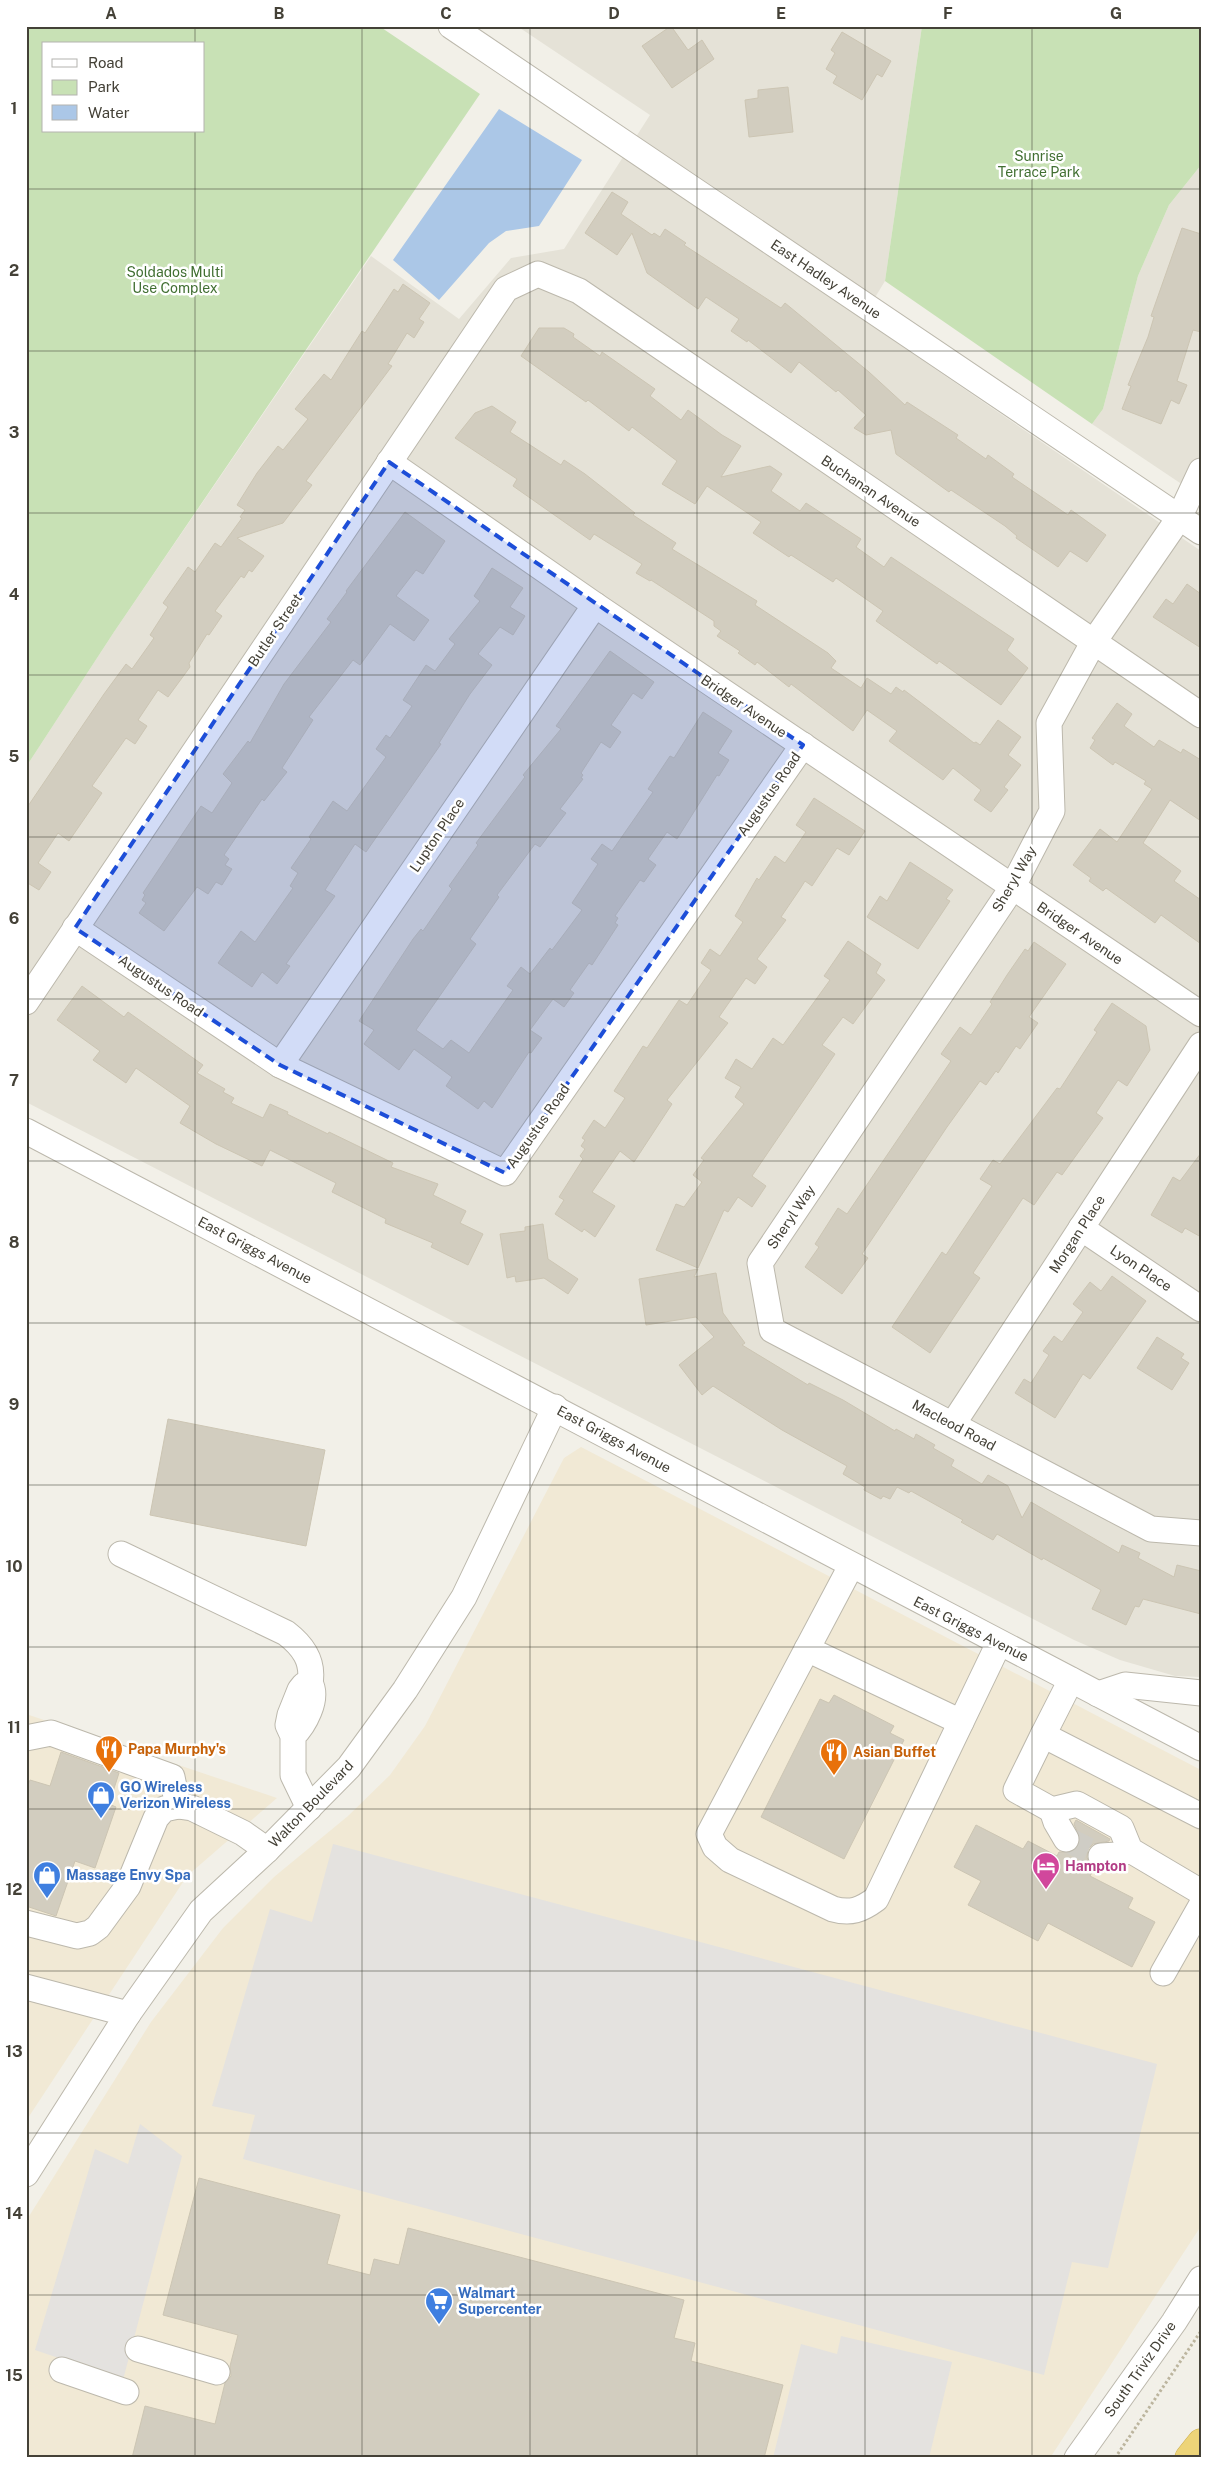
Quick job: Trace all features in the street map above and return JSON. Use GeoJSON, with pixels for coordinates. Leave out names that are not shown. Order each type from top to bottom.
{"type":"FeatureCollection","features":[{"type":"Feature","properties":{"kind":"highway"},"geometry":{"type":"LineString","coordinates":[[1189,2458],[1201,2443]]}},
{"type":"Feature","properties":{"kind":"street","name":"East Hadley Avenue"},"geometry":{"type":"LineString","coordinates":[[451,26],[1201,532]]}},
{"type":"Feature","properties":{"kind":"street","name":"Butler Street"},"geometry":{"type":"LineString","coordinates":[[26,1002],[506,289],[538,274]]}},
{"type":"Feature","properties":{"kind":"street","name":"Buchanan Avenue"},"geometry":{"type":"LineString","coordinates":[[538,274],[579,291],[1201,715]]}},
{"type":"Feature","properties":{"kind":"street","name":"Bridger Avenue"},"geometry":{"type":"LineString","coordinates":[[389,462],[595,605],[1201,1014]]}},
{"type":"Feature","properties":{"kind":"street","name":"Sheryl Way"},"geometry":{"type":"LineString","coordinates":[[760,1263],[1012,888],[1052,811],[1049,724],[1094,643],[1179,518],[1201,471]]}},
{"type":"Feature","properties":{"kind":"street","name":"Lupton Place"},"geometry":{"type":"LineString","coordinates":[[280,1065],[595,605]]}},
{"type":"Feature","properties":{"kind":"street","name":"Augustus Road"},"geometry":{"type":"LineString","coordinates":[[75,928],[280,1065],[505,1174],[803,745]]}},
{"type":"Feature","properties":{"kind":"street","name":"Morgan Place"},"geometry":{"type":"LineString","coordinates":[[952,1424],[1201,1045]]}},
{"type":"Feature","properties":{"kind":"street","name":"East Griggs Avenue"},"geometry":{"type":"LineString","coordinates":[[26,1130],[555,1407],[851,1566],[1201,1748]]}},
{"type":"Feature","properties":{"kind":"street","name":"Lyon Place"},"geometry":{"type":"LineString","coordinates":[[1081,1228],[1201,1309]]}},
{"type":"Feature","properties":{"kind":"street","name":"Macleod Road"},"geometry":{"type":"LineString","coordinates":[[760,1263],[772,1330],[1151,1529],[1201,1533]]}},
{"type":"Feature","properties":{"kind":"street","name":"Walton Boulevard"},"geometry":{"type":"LineString","coordinates":[[26,2174],[90,2078],[128,2014],[201,1911],[309,1808],[354,1759],[405,1690],[464,1597],[555,1407]]}},
{"type":"Feature","properties":{"kind":"street"},"geometry":{"type":"LineString","coordinates":[[121,1554],[286,1633],[299,1643],[307,1655],[312,1672],[310,1683],[313,1689],[304,1722],[292,1736],[293,1775],[309,1808]]}},
{"type":"Feature","properties":{"kind":"street"},"geometry":{"type":"LineString","coordinates":[[851,1566],[709,1834],[715,1847],[730,1860],[847,1913],[863,1909],[876,1899],[999,1643]]}},
{"type":"Feature","properties":{"kind":"street"},"geometry":{"type":"LineString","coordinates":[[807,1649],[961,1722]]}},
{"type":"Feature","properties":{"kind":"street"},"geometry":{"type":"LineString","coordinates":[[1066,1839],[1056,1822],[1052,1810],[1016,1790],[1071,1680]]}},
{"type":"Feature","properties":{"kind":"street"},"geometry":{"type":"LineString","coordinates":[[1098,1694],[1125,1685],[1201,1693]]}},
{"type":"Feature","properties":{"kind":"street"},"geometry":{"type":"LineString","coordinates":[[26,1738],[51,1733],[172,1777],[178,1806]]}},
{"type":"Feature","properties":{"kind":"street"},"geometry":{"type":"LineString","coordinates":[[1043,1735],[1201,1816]]}},
{"type":"Feature","properties":{"kind":"street"},"geometry":{"type":"LineString","coordinates":[[1052,1810],[1077,1804],[1121,1828],[1130,1850],[1201,1892]]}},
{"type":"Feature","properties":{"kind":"street"},"geometry":{"type":"LineString","coordinates":[[26,1923],[77,1936],[90,1933],[98,1927],[128,1886],[156,1818],[164,1809],[178,1806],[192,1808],[243,1833],[267,1850]]}},
{"type":"Feature","properties":{"kind":"street"},"geometry":{"type":"LineString","coordinates":[[1101,1856],[1117,1856],[1130,1850]]}},
{"type":"Feature","properties":{"kind":"street"},"geometry":{"type":"LineString","coordinates":[[1163,1972],[1201,1906]]}},
{"type":"Feature","properties":{"kind":"street"},"geometry":{"type":"LineString","coordinates":[[26,1987],[128,2014]]}},
{"type":"Feature","properties":{"kind":"street","name":"South Triviz Drive"},"geometry":{"type":"LineString","coordinates":[[1077,2458],[1174,2322],[1201,2280]]}},
{"type":"Feature","properties":{"kind":"street"},"geometry":{"type":"LineString","coordinates":[[138,2349],[217,2372]]}},
{"type":"Feature","properties":{"kind":"street"},"geometry":{"type":"LineString","coordinates":[[62,2370],[126,2392]]}},
{"type":"Feature","properties":{"kind":"path"},"geometry":{"type":"LineString","coordinates":[[1115,2458],[1201,2331]]}},
{"type":"Feature","properties":{"kind":"highlighted area"},"geometry":{"type":"Polygon","coordinates":[[[389,462],[803,745],[505,1173],[280,1065],[75,928],[389,462]]]}},
{"type":"Feature","properties":{"kind":"shaded area"},"geometry":{"type":"Polygon","coordinates":[[[517,26],[922,26],[885,281],[862,319],[1201,551],[1201,1677],[1175,1676],[1120,1660],[1074,1640],[26,1102],[26,767],[114,632],[371,256],[459,319],[511,258],[564,249],[650,115],[517,26]]]}},
{"type":"Feature","properties":{"kind":"shaded area"},"geometry":{"type":"Polygon","coordinates":[[[1201,165],[1201,497],[1092,424],[1103,409],[1138,276],[1169,205],[1201,165]]]}},
{"type":"Feature","properties":{"kind":"shaded area"},"geometry":{"type":"Polygon","coordinates":[[[581,1447],[1201,1770],[1201,2226],[1050,2458],[26,2458],[26,2221],[151,2022],[223,1928],[274,1877],[348,1816],[390,1775],[425,1726],[564,1458],[581,1447]]]}},
{"type":"Feature","properties":{"kind":"shaded area"},"geometry":{"type":"Polygon","coordinates":[[[26,1714],[277,1798],[187,1876],[26,2121],[26,1714]]]}},
{"type":"Feature","properties":{"kind":"shaded area"},"geometry":{"type":"Polygon","coordinates":[[[333,1844],[1157,2064],[1108,2268],[1072,2262],[1044,2375],[243,2159],[255,2115],[212,2106],[270,1909],[312,1922],[333,1844]]]}},
{"type":"Feature","properties":{"kind":"shaded area"},"geometry":{"type":"Polygon","coordinates":[[[140,2124],[182,2156],[123,2380],[35,2350],[95,2149],[128,2164],[140,2124]]]}},
{"type":"Feature","properties":{"kind":"shaded area"},"geometry":{"type":"Polygon","coordinates":[[[841,2336],[952,2362],[929,2458],[773,2458],[801,2344],[837,2354],[841,2336]]]}},
{"type":"Feature","properties":{"kind":"green space","name":"Soldados Multi Use Complex"},"geometry":{"type":"Polygon","coordinates":[[[26,26],[379,26],[480,94],[114,632],[26,767],[26,26]]]}},
{"type":"Feature","properties":{"kind":"green space","name":"Sunrise Terrace Park"},"geometry":{"type":"Polygon","coordinates":[[[922,26],[1201,26],[1201,165],[1169,205],[1138,276],[1103,409],[1092,424],[885,281],[922,26]]]}},
{"type":"Feature","properties":{"kind":"water"},"geometry":{"type":"Polygon","coordinates":[[[499,109],[582,160],[539,226],[506,231],[489,243],[439,300],[393,260],[499,109]]]}},
{"type":"Feature","properties":{"kind":"building"},"geometry":{"type":"Polygon","coordinates":[[[671,26],[688,50],[702,40],[714,59],[672,88],[642,46],[671,26]]]}},
{"type":"Feature","properties":{"kind":"building"},"geometry":{"type":"Polygon","coordinates":[[[842,32],[891,61],[882,77],[877,74],[862,100],[833,83],[837,76],[826,69],[835,53],[831,50],[842,32]]]}},
{"type":"Feature","properties":{"kind":"building"},"geometry":{"type":"Polygon","coordinates":[[[788,87],[793,132],[749,137],[745,100],[758,98],[758,90],[788,87]]]}},
{"type":"Feature","properties":{"kind":"building"},"geometry":{"type":"Polygon","coordinates":[[[612,192],[628,202],[621,214],[652,235],[654,233],[660,237],[665,229],[686,243],[684,245],[781,308],[785,303],[869,372],[905,405],[907,402],[958,435],[956,438],[986,459],[988,455],[1014,474],[1012,477],[1068,515],[1071,510],[1106,535],[1087,562],[1070,551],[1058,567],[1016,538],[1017,536],[1005,526],[951,490],[949,492],[896,454],[891,430],[866,435],[854,428],[866,415],[838,390],[836,392],[799,362],[791,373],[748,340],[747,342],[731,331],[739,319],[706,297],[698,309],[647,273],[632,233],[617,255],[585,233],[612,192]]]}},
{"type":"Feature","properties":{"kind":"building"},"geometry":{"type":"Polygon","coordinates":[[[1182,228],[1201,234],[1201,332],[1193,330],[1177,381],[1187,385],[1179,404],[1171,400],[1161,424],[1122,409],[1131,386],[1128,385],[1148,337],[1154,317],[1151,316],[1182,228]]]}},
{"type":"Feature","properties":{"kind":"building"},"geometry":{"type":"Polygon","coordinates":[[[403,284],[430,303],[419,319],[424,322],[414,338],[407,333],[388,364],[392,366],[306,481],[312,485],[283,523],[237,538],[264,556],[252,572],[249,570],[244,578],[241,576],[215,611],[222,616],[209,635],[207,634],[189,663],[190,667],[168,697],[158,690],[138,720],[147,726],[135,744],[126,738],[92,786],[102,793],[69,841],[58,833],[38,863],[51,872],[39,890],[26,882],[26,809],[126,664],[132,669],[154,638],[150,635],[168,607],[163,603],[188,567],[195,572],[215,543],[221,547],[242,518],[240,517],[245,510],[237,505],[257,473],[278,446],[283,450],[308,419],[295,409],[324,374],[331,380],[362,331],[365,333],[394,289],[398,292],[403,284]]]}},
{"type":"Feature","properties":{"kind":"building"},"geometry":{"type":"Polygon","coordinates":[[[539,328],[564,328],[574,334],[573,337],[600,356],[602,352],[655,389],[650,396],[681,420],[688,410],[722,435],[741,446],[721,477],[770,466],[782,474],[771,491],[800,511],[806,503],[861,539],[856,547],[884,567],[891,557],[1014,639],[1007,650],[1028,668],[1001,705],[939,661],[937,664],[876,621],[883,611],[836,578],[833,582],[791,555],[789,557],[753,533],[761,522],[707,486],[695,504],[662,484],[677,461],[632,427],[629,431],[588,400],[586,402],[521,356],[539,328]]]}},
{"type":"Feature","properties":{"kind":"building"},"geometry":{"type":"Polygon","coordinates":[[[492,406],[516,422],[510,432],[561,465],[564,460],[585,474],[635,513],[633,515],[676,543],[672,549],[757,601],[755,605],[828,653],[836,661],[831,668],[861,688],[867,678],[891,694],[896,687],[903,692],[904,690],[974,743],[976,742],[980,745],[998,720],[1021,737],[1008,755],[1021,765],[1004,787],[1008,790],[991,812],[974,800],[981,790],[953,768],[943,780],[889,741],[897,731],[867,710],[853,731],[791,684],[789,687],[757,662],[755,665],[738,653],[740,651],[717,636],[721,631],[714,626],[714,621],[651,580],[636,573],[642,564],[594,534],[590,540],[513,486],[517,479],[455,438],[475,413],[492,406]]]}},
{"type":"Feature","properties":{"kind":"building"},"geometry":{"type":"Polygon","coordinates":[[[405,512],[445,541],[423,574],[416,570],[396,596],[429,620],[414,641],[390,624],[360,665],[353,660],[309,717],[313,720],[282,768],[287,772],[264,801],[262,799],[224,855],[229,859],[225,865],[232,869],[222,885],[216,882],[208,894],[197,887],[164,931],[139,913],[146,903],[142,900],[145,895],[143,893],[201,806],[212,813],[232,783],[223,774],[248,741],[250,743],[284,684],[331,622],[327,619],[405,512]]]}},
{"type":"Feature","properties":{"kind":"building"},"geometry":{"type":"Polygon","coordinates":[[[492,568],[523,588],[510,607],[525,616],[513,635],[500,627],[478,654],[492,665],[470,694],[439,743],[441,744],[366,852],[355,844],[325,890],[335,896],[286,964],[290,966],[277,984],[262,972],[252,987],[218,963],[241,931],[255,942],[293,888],[290,886],[298,873],[291,868],[311,839],[309,837],[333,801],[347,811],[386,757],[376,749],[386,735],[390,738],[412,706],[403,700],[426,665],[435,671],[455,644],[449,639],[480,601],[474,596],[492,568]]]}},
{"type":"Feature","properties":{"kind":"building"},"geometry":{"type":"Polygon","coordinates":[[[1187,584],[1201,594],[1201,648],[1153,617],[1166,599],[1173,604],[1187,584]]]}},
{"type":"Feature","properties":{"kind":"building"},"geometry":{"type":"Polygon","coordinates":[[[610,651],[654,682],[642,699],[633,693],[611,725],[621,732],[610,748],[601,742],[581,773],[583,775],[581,778],[583,779],[560,809],[566,813],[540,847],[535,844],[497,895],[499,897],[470,939],[476,944],[416,1030],[443,1049],[451,1040],[469,1053],[513,990],[507,986],[521,967],[530,974],[550,948],[552,950],[582,910],[572,903],[598,864],[591,859],[602,844],[612,851],[653,792],[648,789],[670,756],[674,758],[703,712],[732,731],[718,753],[729,760],[719,776],[717,775],[677,839],[667,832],[648,859],[656,865],[644,882],[640,880],[615,916],[618,918],[615,923],[618,925],[592,965],[589,963],[570,990],[574,993],[564,1007],[553,999],[530,1030],[542,1038],[531,1053],[529,1052],[492,1108],[484,1101],[478,1109],[446,1086],[452,1077],[414,1049],[399,1070],[364,1044],[374,1030],[359,1021],[413,939],[421,929],[423,931],[452,889],[449,886],[478,845],[476,843],[525,777],[523,775],[561,729],[556,726],[610,651]]]}},
{"type":"Feature","properties":{"kind":"building"},"geometry":{"type":"Polygon","coordinates":[[[1117,703],[1132,714],[1124,726],[1154,747],[1159,740],[1181,753],[1183,749],[1201,760],[1201,821],[1170,800],[1143,843],[1181,871],[1174,881],[1201,900],[1201,944],[1161,915],[1155,923],[1106,888],[1103,891],[1089,881],[1091,878],[1073,865],[1100,829],[1117,842],[1152,789],[1144,784],[1146,781],[1115,762],[1113,765],[1090,748],[1095,740],[1092,738],[1117,703]]]}},
{"type":"Feature","properties":{"kind":"building"},"geometry":{"type":"Polygon","coordinates":[[[814,798],[865,831],[849,855],[837,848],[812,886],[805,881],[781,917],[786,920],[757,959],[767,967],[755,984],[746,978],[719,1017],[728,1023],[667,1100],[672,1104],[634,1162],[620,1151],[592,1192],[615,1206],[595,1237],[584,1229],[582,1232],[555,1214],[564,1200],[559,1197],[583,1159],[580,1156],[585,1149],[581,1146],[585,1140],[582,1138],[594,1120],[605,1128],[625,1098],[614,1091],[643,1046],[647,1048],[679,1000],[687,1005],[711,970],[701,963],[710,949],[720,956],[743,922],[735,916],[757,878],[759,880],[775,856],[785,863],[806,832],[796,825],[814,798]]]}},
{"type":"Feature","properties":{"kind":"building"},"geometry":{"type":"Polygon","coordinates":[[[910,862],[953,890],[946,899],[950,901],[918,949],[867,917],[880,896],[887,901],[910,862]]]}},
{"type":"Feature","properties":{"kind":"building"},"geometry":{"type":"Polygon","coordinates":[[[848,941],[881,964],[876,973],[885,980],[853,1024],[843,1017],[822,1045],[835,1054],[752,1176],[766,1186],[752,1207],[738,1197],[728,1212],[724,1210],[698,1268],[656,1250],[676,1204],[684,1207],[702,1182],[693,1175],[704,1160],[701,1158],[744,1104],[735,1097],[741,1087],[725,1078],[736,1059],[752,1069],[773,1038],[783,1045],[830,980],[824,976],[848,941]]]}},
{"type":"Feature","properties":{"kind":"building"},"geometry":{"type":"Polygon","coordinates":[[[1034,942],[1066,964],[1029,1017],[1038,1023],[1020,1049],[1016,1046],[998,1073],[996,1071],[986,1085],[980,1081],[862,1254],[868,1258],[842,1294],[805,1267],[819,1247],[815,1244],[838,1208],[847,1214],[951,1061],[941,1054],[960,1027],[971,1035],[992,1004],[990,1002],[1007,975],[1025,949],[1028,951],[1034,942]]]}},
{"type":"Feature","properties":{"kind":"building"},"geometry":{"type":"Polygon","coordinates":[[[82,986],[124,1017],[128,1012],[203,1065],[197,1073],[225,1089],[223,1092],[234,1098],[231,1103],[263,1118],[270,1104],[328,1134],[329,1132],[393,1163],[391,1167],[438,1184],[433,1195],[466,1211],[460,1223],[483,1234],[468,1265],[431,1247],[433,1243],[385,1223],[386,1219],[332,1192],[336,1183],[270,1150],[262,1166],[216,1144],[180,1123],[190,1106],[136,1068],[126,1083],[93,1060],[100,1051],[57,1020],[82,986]]]}},
{"type":"Feature","properties":{"kind":"building"},"geometry":{"type":"Polygon","coordinates":[[[1112,1003],[1146,1026],[1150,1050],[1127,1086],[1118,1080],[1096,1113],[1103,1118],[1062,1175],[1057,1172],[1034,1205],[1023,1198],[973,1273],[980,1278],[930,1353],[892,1327],[942,1252],[946,1255],[992,1186],[980,1179],[993,1160],[1000,1164],[1057,1088],[1060,1089],[1097,1032],[1094,1030],[1112,1003]]]}},
{"type":"Feature","properties":{"kind":"building"},"geometry":{"type":"Polygon","coordinates":[[[1201,1153],[1201,1237],[1185,1228],[1182,1233],[1151,1215],[1173,1177],[1180,1181],[1201,1153]]]}},
{"type":"Feature","properties":{"kind":"building"},"geometry":{"type":"Polygon","coordinates":[[[543,1224],[548,1259],[578,1279],[568,1294],[544,1278],[516,1282],[515,1276],[507,1278],[500,1234],[525,1231],[525,1227],[543,1224]]]}},
{"type":"Feature","properties":{"kind":"building"},"geometry":{"type":"Polygon","coordinates":[[[698,1269],[694,1277],[716,1273],[723,1313],[745,1343],[742,1345],[808,1385],[809,1383],[843,1400],[895,1431],[896,1429],[914,1439],[916,1434],[935,1445],[933,1448],[954,1460],[951,1466],[982,1484],[988,1475],[1008,1486],[1022,1518],[1031,1502],[1119,1553],[1122,1545],[1140,1553],[1138,1558],[1174,1577],[1177,1565],[1201,1571],[1201,1614],[1143,1599],[1139,1607],[1135,1606],[1126,1625],[1092,1609],[1101,1590],[1043,1558],[1042,1560],[997,1534],[993,1540],[961,1522],[963,1520],[911,1491],[909,1493],[897,1487],[890,1499],[883,1496],[881,1499],[864,1490],[865,1487],[843,1474],[847,1466],[782,1430],[713,1386],[702,1395],[679,1365],[714,1337],[696,1317],[646,1325],[639,1279],[698,1269]]]}},
{"type":"Feature","properties":{"kind":"building"},"geometry":{"type":"Polygon","coordinates":[[[1112,1276],[1146,1301],[1090,1379],[1083,1374],[1055,1418],[1015,1393],[1024,1379],[1031,1383],[1049,1355],[1043,1351],[1054,1336],[1062,1342],[1083,1312],[1073,1304],[1090,1282],[1101,1291],[1112,1276]]]}},
{"type":"Feature","properties":{"kind":"building"},"geometry":{"type":"Polygon","coordinates":[[[1157,1337],[1184,1354],[1181,1358],[1189,1363],[1172,1390],[1137,1368],[1157,1337]]]}},
{"type":"Feature","properties":{"kind":"building"},"geometry":{"type":"Polygon","coordinates":[[[168,1419],[325,1450],[306,1546],[150,1515],[168,1419]]]}},
{"type":"Feature","properties":{"kind":"building"},"geometry":{"type":"Polygon","coordinates":[[[834,1695],[894,1726],[890,1733],[904,1740],[844,1859],[761,1817],[820,1699],[829,1703],[834,1695]]]}},
{"type":"Feature","properties":{"kind":"building"},"geometry":{"type":"Polygon","coordinates":[[[61,1752],[119,1773],[109,1804],[116,1807],[95,1868],[75,1861],[56,1916],[26,1906],[26,1791],[30,1780],[50,1786],[61,1752]]]}},
{"type":"Feature","properties":{"kind":"building","name":"Hampton"},"geometry":{"type":"Polygon","coordinates":[[[1076,1820],[1110,1839],[1109,1841],[1093,1844],[1088,1849],[1087,1857],[1089,1864],[1094,1869],[1090,1876],[1133,1898],[1128,1908],[1155,1922],[1132,1967],[1048,1923],[1038,1941],[968,1905],[981,1881],[954,1867],[976,1825],[1023,1849],[1028,1841],[1057,1856],[1059,1852],[1073,1852],[1079,1846],[1080,1838],[1074,1824],[1076,1820]]]}},
{"type":"Feature","properties":{"kind":"building","name":"Walmart Supercenter"},"geometry":{"type":"Polygon","coordinates":[[[199,2178],[340,2215],[327,2264],[370,2275],[374,2259],[399,2265],[408,2228],[684,2300],[674,2338],[695,2343],[691,2361],[783,2385],[764,2458],[132,2458],[145,2406],[215,2424],[225,2383],[231,2376],[230,2366],[238,2335],[163,2315],[199,2178]]]}},
{"type":"Feature","properties":{"kind":"tunnel"},"geometry":{"type":"LineString","coordinates":[[1066,1839],[1101,1856]]}},
{"type":"Feature","properties":{"kind":"place","name":"Papa Murphy's"},"geometry":{"type":"Point","coordinates":[109,1773]}},
{"type":"Feature","properties":{"kind":"place","name":"Asian Buffet"},"geometry":{"type":"Point","coordinates":[834,1776]}},
{"type":"Feature","properties":{"kind":"place","name":"GO Wireless Verizon Wireless"},"geometry":{"type":"Point","coordinates":[101,1819]}},
{"type":"Feature","properties":{"kind":"place","name":"Hampton"},"geometry":{"type":"Point","coordinates":[1046,1890]}},
{"type":"Feature","properties":{"kind":"place","name":"Massage Envy Spa"},"geometry":{"type":"Point","coordinates":[47,1899]}},
{"type":"Feature","properties":{"kind":"place","name":"Walmart Supercenter"},"geometry":{"type":"Point","coordinates":[439,2325]}}]}
